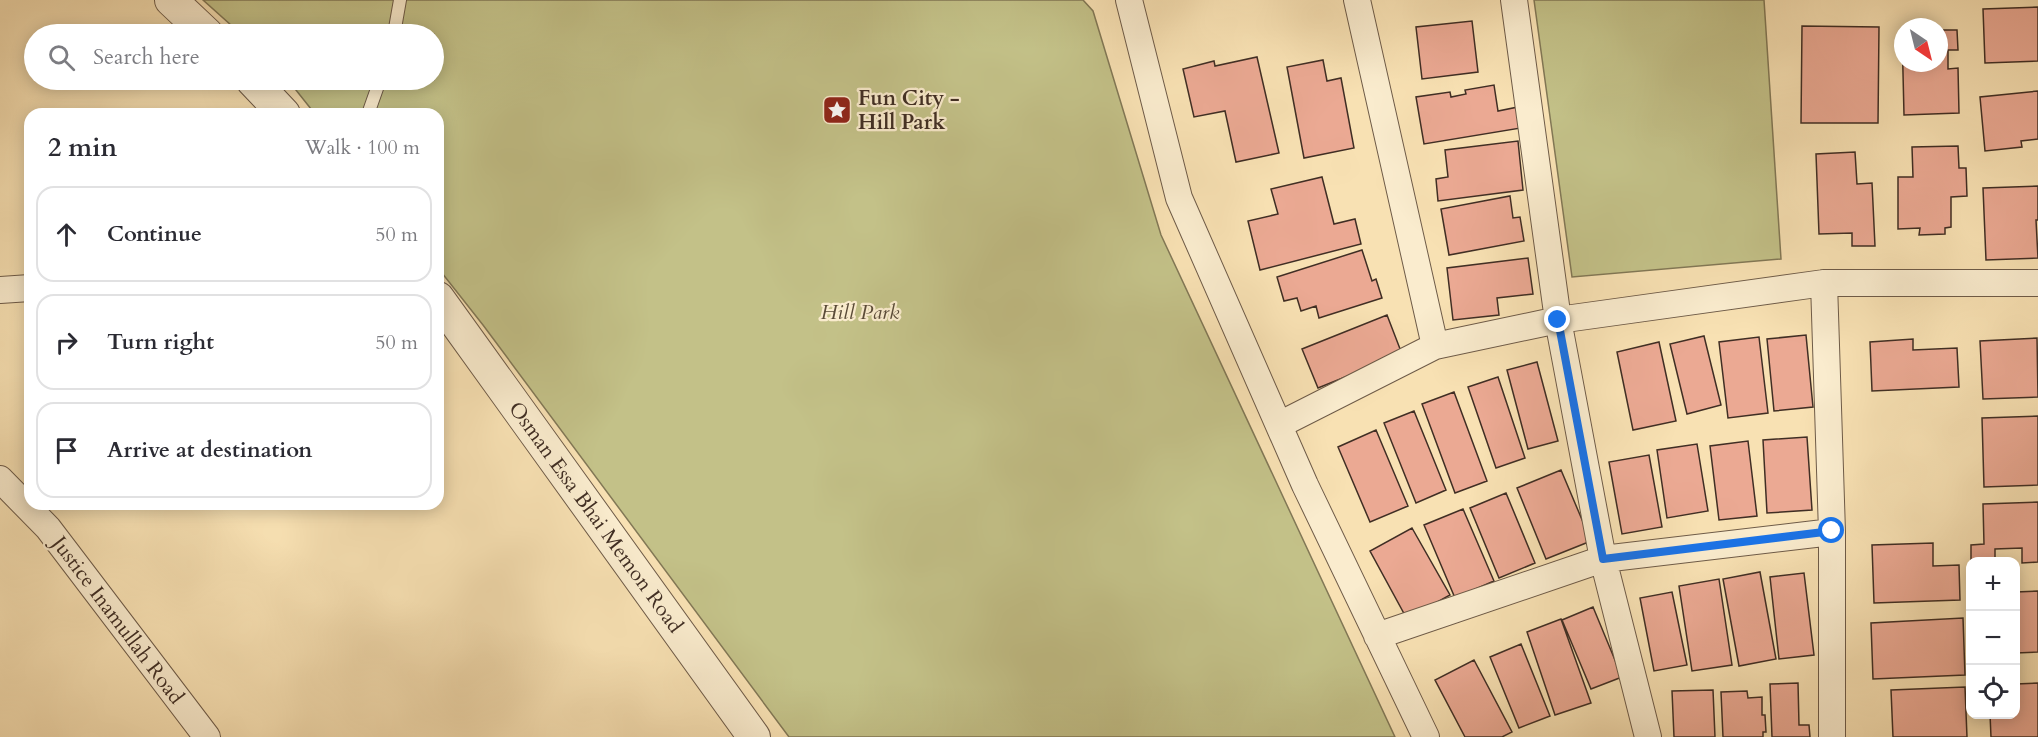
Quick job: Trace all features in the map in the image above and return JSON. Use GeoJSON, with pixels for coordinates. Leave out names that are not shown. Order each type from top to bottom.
{"type":"FeatureCollection","features":[{"type":"Feature","properties":{"kind":"street"},"geometry":{"type":"LineString","coordinates":[[171,0],[196,24]]}},
{"type":"Feature","properties":{"kind":"street"},"geometry":{"type":"LineString","coordinates":[[1129,0],[1179,198],[1305,485],[1426,737]]}},
{"type":"Feature","properties":{"kind":"street"},"geometry":{"type":"LineString","coordinates":[[1357,0],[1435,346]]}},
{"type":"Feature","properties":{"kind":"street"},"geometry":{"type":"LineString","coordinates":[[1514,0],[1558,320],[1603,559],[1648,737]]}},
{"type":"Feature","properties":{"kind":"street"},"geometry":{"type":"LineString","coordinates":[[262,90],[279,108]]}},
{"type":"Feature","properties":{"kind":"street"},"geometry":{"type":"LineString","coordinates":[[1279,424],[1435,346],[1558,320],[1824,283],[2038,283]]}},
{"type":"Feature","properties":{"kind":"street"},"geometry":{"type":"LineString","coordinates":[[1824,283],[1832,531],[1832,737]]}},
{"type":"Feature","properties":{"kind":"street"},"geometry":{"type":"LineString","coordinates":[[0,290],[24,288]]}},
{"type":"Feature","properties":{"kind":"street","name":"Osman Essa Bhai Memon Road"},"geometry":{"type":"LineString","coordinates":[[444,306],[754,737]]}},
{"type":"Feature","properties":{"kind":"street","name":"Justice Inamullah Road"},"geometry":{"type":"LineString","coordinates":[[0,479],[24,504]]}},
{"type":"Feature","properties":{"kind":"street","name":"Justice Inamullah Road"},"geometry":{"type":"LineString","coordinates":[[30,510],[48,528],[207,737]]}},
{"type":"Feature","properties":{"kind":"street"},"geometry":{"type":"LineString","coordinates":[[1377,636],[1603,559],[1832,531]]}},
{"type":"Feature","properties":{"kind":"lane"},"geometry":{"type":"LineString","coordinates":[[396,24],[400,0]]}},
{"type":"Feature","properties":{"kind":"lane"},"geometry":{"type":"LineString","coordinates":[[370,108],[376,90]]}},
{"type":"Feature","properties":{"kind":"green space","name":"Hill Park"},"geometry":{"type":"Polygon","coordinates":[[[203,0],[1083,0],[1093,11],[1161,235],[1395,737],[789,737],[444,276],[444,108],[310,108],[296,90],[444,90],[444,24],[230,24],[203,0]]]}},
{"type":"Feature","properties":{"kind":"green space"},"geometry":{"type":"Polygon","coordinates":[[[1534,0],[1764,0],[1781,259],[1572,277],[1534,0]]]}},
{"type":"Feature","properties":{"kind":"building"},"geometry":{"type":"Polygon","coordinates":[[[2038,7],[2038,61],[1985,63],[1983,9],[2038,7]]]}},
{"type":"Feature","properties":{"kind":"building"},"geometry":{"type":"Polygon","coordinates":[[[1472,21],[1478,72],[1422,79],[1416,27],[1472,21]]]}},
{"type":"Feature","properties":{"kind":"building"},"geometry":{"type":"Polygon","coordinates":[[[1802,26],[1879,27],[1878,123],[1801,123],[1802,26]]]}},
{"type":"Feature","properties":{"kind":"building"},"geometry":{"type":"Polygon","coordinates":[[[1948,30],[1957,30],[1958,50],[1948,50],[1948,30]]]}},
{"type":"Feature","properties":{"kind":"building"},"geometry":{"type":"Polygon","coordinates":[[[1257,57],[1279,153],[1236,162],[1225,111],[1194,117],[1183,69],[1214,61],[1215,66],[1257,57]]]}},
{"type":"Feature","properties":{"kind":"building"},"geometry":{"type":"Polygon","coordinates":[[[1323,60],[1327,81],[1341,78],[1354,148],[1304,158],[1287,67],[1323,60]]]}},
{"type":"Feature","properties":{"kind":"building"},"geometry":{"type":"Polygon","coordinates":[[[1958,68],[1959,113],[1904,115],[1903,72],[1948,72],[1948,69],[1958,68]]]}},
{"type":"Feature","properties":{"kind":"building"},"geometry":{"type":"Polygon","coordinates":[[[1494,85],[1498,111],[1518,107],[1521,128],[1424,144],[1416,97],[1450,92],[1451,97],[1466,94],[1465,90],[1494,85]]]}},
{"type":"Feature","properties":{"kind":"building"},"geometry":{"type":"Polygon","coordinates":[[[2038,91],[2038,139],[2021,141],[2022,147],[1985,151],[1980,97],[2038,91]]]}},
{"type":"Feature","properties":{"kind":"building"},"geometry":{"type":"Polygon","coordinates":[[[1518,141],[1523,190],[1438,201],[1436,179],[1448,177],[1445,150],[1518,141]]]}},
{"type":"Feature","properties":{"kind":"building"},"geometry":{"type":"Polygon","coordinates":[[[1958,146],[1959,168],[1966,168],[1967,196],[1951,197],[1951,227],[1945,228],[1945,234],[1919,235],[1920,228],[1898,229],[1898,177],[1913,177],[1912,147],[1958,146]]]}},
{"type":"Feature","properties":{"kind":"building"},"geometry":{"type":"Polygon","coordinates":[[[1855,152],[1857,184],[1872,183],[1875,246],[1852,246],[1852,233],[1819,234],[1816,154],[1855,152]]]}},
{"type":"Feature","properties":{"kind":"building"},"geometry":{"type":"Polygon","coordinates":[[[1322,177],[1334,224],[1355,219],[1361,244],[1260,270],[1248,221],[1278,214],[1271,189],[1322,177]]]}},
{"type":"Feature","properties":{"kind":"building"},"geometry":{"type":"Polygon","coordinates":[[[2038,186],[2038,220],[2036,220],[2038,258],[1986,260],[1983,188],[2038,186]]]}},
{"type":"Feature","properties":{"kind":"building"},"geometry":{"type":"Polygon","coordinates":[[[1510,196],[1513,218],[1520,217],[1524,241],[1449,255],[1441,209],[1510,196]]]}},
{"type":"Feature","properties":{"kind":"building"},"geometry":{"type":"Polygon","coordinates":[[[1362,250],[1372,281],[1376,279],[1382,298],[1319,318],[1316,306],[1301,311],[1297,298],[1284,301],[1277,277],[1362,250]]]}},
{"type":"Feature","properties":{"kind":"building"},"geometry":{"type":"Polygon","coordinates":[[[1528,258],[1533,294],[1497,298],[1499,315],[1453,320],[1447,268],[1528,258]]]}},
{"type":"Feature","properties":{"kind":"building"},"geometry":{"type":"Polygon","coordinates":[[[1387,315],[1402,354],[1318,388],[1302,349],[1387,315]]]}},
{"type":"Feature","properties":{"kind":"building"},"geometry":{"type":"Polygon","coordinates":[[[1806,335],[1813,407],[1774,411],[1767,339],[1806,335]]]}},
{"type":"Feature","properties":{"kind":"building"},"geometry":{"type":"Polygon","coordinates":[[[1704,336],[1721,405],[1687,414],[1670,344],[1704,336]]]}},
{"type":"Feature","properties":{"kind":"building"},"geometry":{"type":"Polygon","coordinates":[[[1759,337],[1768,413],[1728,418],[1719,342],[1759,337]]]}},
{"type":"Feature","properties":{"kind":"building"},"geometry":{"type":"Polygon","coordinates":[[[2037,338],[2038,397],[1983,399],[1980,341],[2037,338]]]}},
{"type":"Feature","properties":{"kind":"building"},"geometry":{"type":"Polygon","coordinates":[[[1913,339],[1913,350],[1957,348],[1959,387],[1872,391],[1870,342],[1913,339]]]}},
{"type":"Feature","properties":{"kind":"building"},"geometry":{"type":"Polygon","coordinates":[[[1659,342],[1676,421],[1633,430],[1617,352],[1659,342]]]}},
{"type":"Feature","properties":{"kind":"building"},"geometry":{"type":"Polygon","coordinates":[[[1537,362],[1558,441],[1528,449],[1507,370],[1537,362]]]}},
{"type":"Feature","properties":{"kind":"building"},"geometry":{"type":"Polygon","coordinates":[[[1498,377],[1525,458],[1496,468],[1468,387],[1498,377]]]}},
{"type":"Feature","properties":{"kind":"building"},"geometry":{"type":"Polygon","coordinates":[[[1454,392],[1487,481],[1455,493],[1422,404],[1454,392]]]}},
{"type":"Feature","properties":{"kind":"building"},"geometry":{"type":"Polygon","coordinates":[[[1414,411],[1446,490],[1416,503],[1384,423],[1414,411]]]}},
{"type":"Feature","properties":{"kind":"building"},"geometry":{"type":"Polygon","coordinates":[[[2038,416],[2038,485],[1984,487],[1982,418],[2038,416]]]}},
{"type":"Feature","properties":{"kind":"building"},"geometry":{"type":"Polygon","coordinates":[[[1376,430],[1408,506],[1370,522],[1338,447],[1376,430]]]}},
{"type":"Feature","properties":{"kind":"building"},"geometry":{"type":"Polygon","coordinates":[[[1807,437],[1812,510],[1767,513],[1763,440],[1807,437]]]}},
{"type":"Feature","properties":{"kind":"building"},"geometry":{"type":"Polygon","coordinates":[[[1748,441],[1757,516],[1719,520],[1710,446],[1748,441]]]}},
{"type":"Feature","properties":{"kind":"building"},"geometry":{"type":"Polygon","coordinates":[[[1697,444],[1708,511],[1667,518],[1657,450],[1697,444]]]}},
{"type":"Feature","properties":{"kind":"building"},"geometry":{"type":"Polygon","coordinates":[[[1649,455],[1662,527],[1622,534],[1609,462],[1649,455]]]}},
{"type":"Feature","properties":{"kind":"building"},"geometry":{"type":"Polygon","coordinates":[[[1561,470],[1591,541],[1546,559],[1517,488],[1561,470]]]}},
{"type":"Feature","properties":{"kind":"building"},"geometry":{"type":"Polygon","coordinates":[[[1506,493],[1535,563],[1499,578],[1470,508],[1506,493]]]}},
{"type":"Feature","properties":{"kind":"building"},"geometry":{"type":"Polygon","coordinates":[[[2038,502],[2038,562],[2022,563],[2022,548],[1995,549],[1995,557],[1971,557],[1971,545],[1984,544],[1983,504],[2038,502]]]}},
{"type":"Feature","properties":{"kind":"building"},"geometry":{"type":"Polygon","coordinates":[[[1463,509],[1494,581],[1455,598],[1424,525],[1463,509]]]}},
{"type":"Feature","properties":{"kind":"building"},"geometry":{"type":"Polygon","coordinates":[[[1412,528],[1450,595],[1407,619],[1370,551],[1412,528]]]}},
{"type":"Feature","properties":{"kind":"building"},"geometry":{"type":"Polygon","coordinates":[[[1933,543],[1933,566],[1959,565],[1960,600],[1874,603],[1872,545],[1933,543]]]}},
{"type":"Feature","properties":{"kind":"building"},"geometry":{"type":"Polygon","coordinates":[[[1760,572],[1776,659],[1739,666],[1723,579],[1760,572]]]}},
{"type":"Feature","properties":{"kind":"building"},"geometry":{"type":"Polygon","coordinates":[[[1804,573],[1814,655],[1779,659],[1770,577],[1804,573]]]}},
{"type":"Feature","properties":{"kind":"building"},"geometry":{"type":"Polygon","coordinates":[[[1719,579],[1732,665],[1692,671],[1679,586],[1719,579]]]}},
{"type":"Feature","properties":{"kind":"building"},"geometry":{"type":"Polygon","coordinates":[[[2038,591],[2038,652],[2020,653],[2020,592],[2038,591]]]}},
{"type":"Feature","properties":{"kind":"building"},"geometry":{"type":"Polygon","coordinates":[[[1672,592],[1687,665],[1654,671],[1640,598],[1672,592]]]}},
{"type":"Feature","properties":{"kind":"building"},"geometry":{"type":"Polygon","coordinates":[[[1593,607],[1622,677],[1591,689],[1562,620],[1593,607]]]}},
{"type":"Feature","properties":{"kind":"building"},"geometry":{"type":"Polygon","coordinates":[[[1963,618],[1965,675],[1873,679],[1871,623],[1963,618]]]}},
{"type":"Feature","properties":{"kind":"building"},"geometry":{"type":"Polygon","coordinates":[[[1561,619],[1591,703],[1555,715],[1527,632],[1561,619]]]}},
{"type":"Feature","properties":{"kind":"building"},"geometry":{"type":"Polygon","coordinates":[[[1521,644],[1550,716],[1519,728],[1490,657],[1521,644]]]}},
{"type":"Feature","properties":{"kind":"building"},"geometry":{"type":"Polygon","coordinates":[[[1474,660],[1512,732],[1502,737],[1465,737],[1435,680],[1474,660]]]}},
{"type":"Feature","properties":{"kind":"building"},"geometry":{"type":"Polygon","coordinates":[[[1798,683],[1799,725],[1809,725],[1810,737],[1772,737],[1770,684],[1798,683]]]}},
{"type":"Feature","properties":{"kind":"building"},"geometry":{"type":"Polygon","coordinates":[[[2038,683],[2038,737],[1991,737],[1990,719],[2020,719],[2020,684],[2038,683]]]}},
{"type":"Feature","properties":{"kind":"building"},"geometry":{"type":"Polygon","coordinates":[[[1965,687],[1967,737],[1893,737],[1891,690],[1965,687]]]}},
{"type":"Feature","properties":{"kind":"building"},"geometry":{"type":"Polygon","coordinates":[[[1713,690],[1715,737],[1674,737],[1672,691],[1713,690]]]}},
{"type":"Feature","properties":{"kind":"building"},"geometry":{"type":"Polygon","coordinates":[[[1747,691],[1748,698],[1762,697],[1762,715],[1765,715],[1766,732],[1763,732],[1763,737],[1723,737],[1721,692],[1747,691]]]}},
{"type":"Feature","properties":{"kind":"place","name":"Fun City - Hill Park"},"geometry":{"type":"Point","coordinates":[837,110]}},
{"type":"Feature","properties":{"kind":"route"},"geometry":{"type":"LineString","coordinates":[[1558,320],[1603,559],[1832,531]]}}]}
